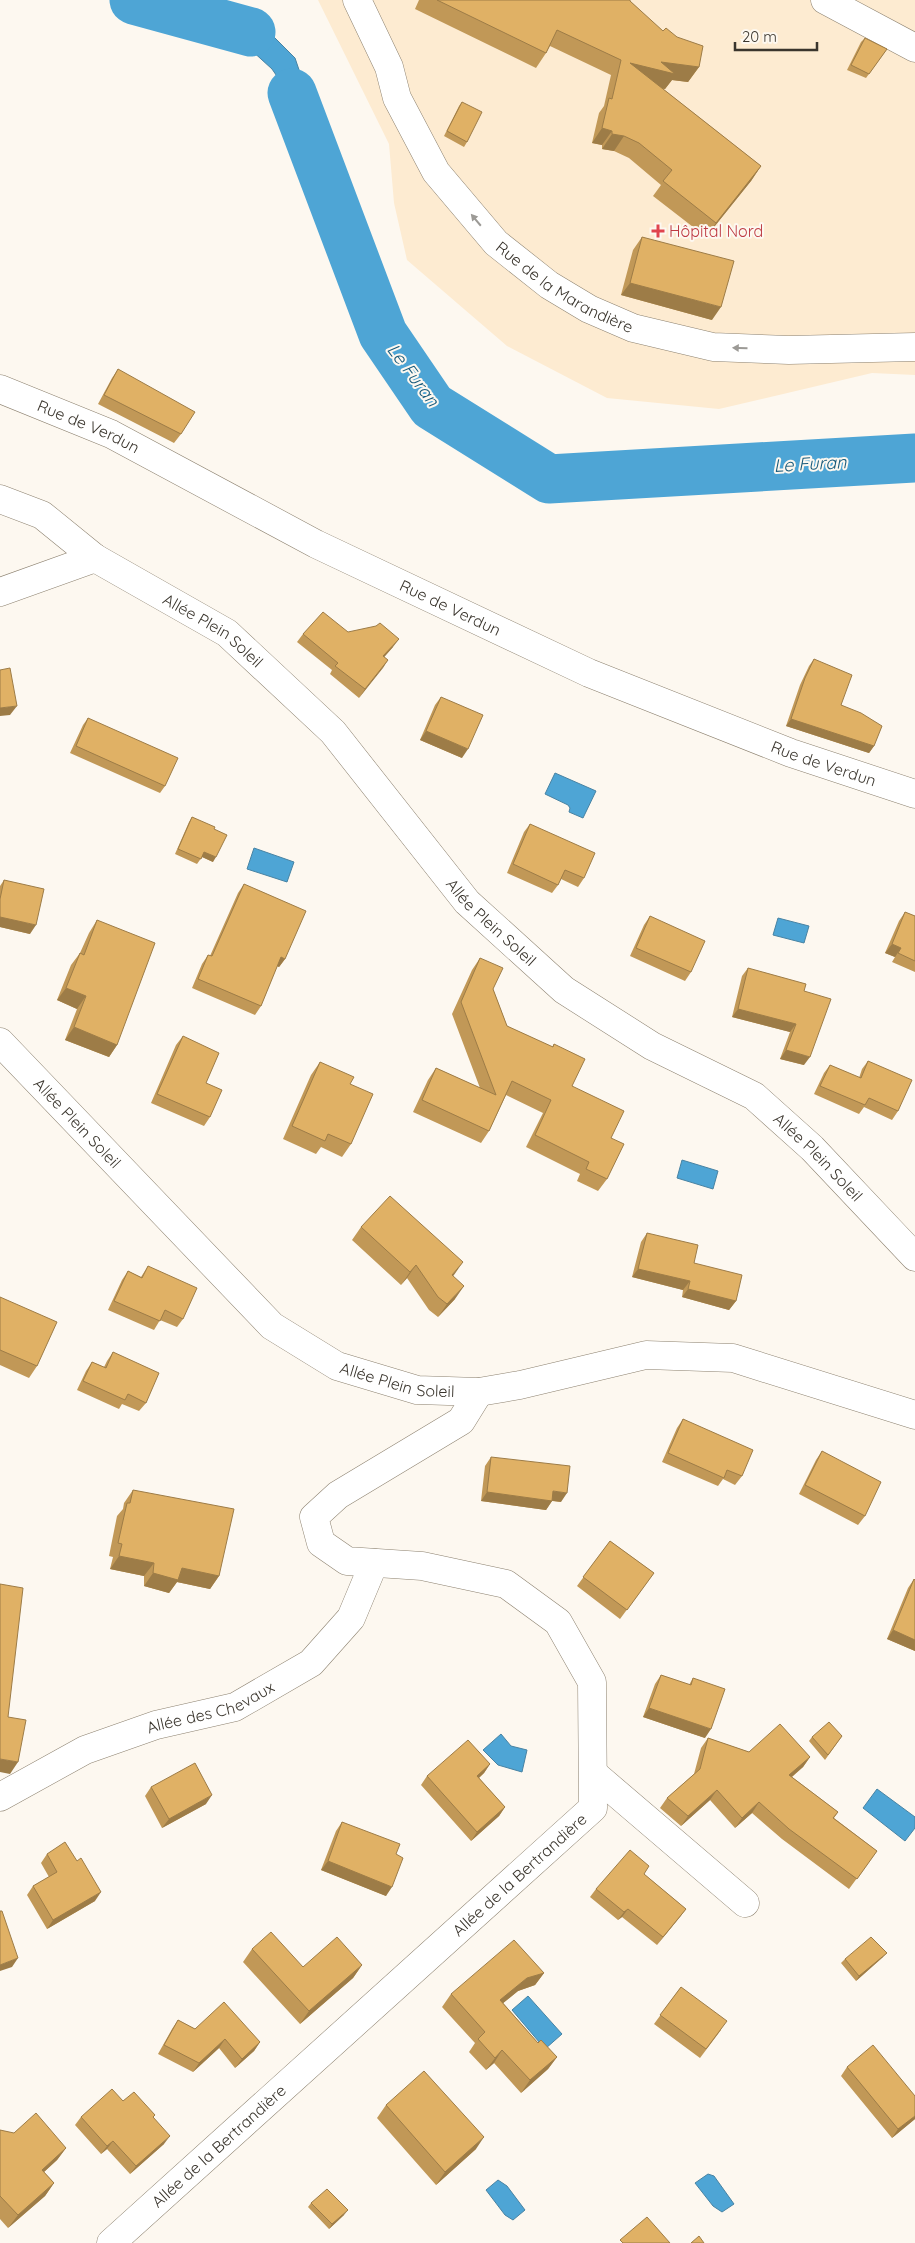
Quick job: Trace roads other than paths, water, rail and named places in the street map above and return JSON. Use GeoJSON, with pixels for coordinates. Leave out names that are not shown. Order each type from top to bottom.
{"type":"FeatureCollection","features":[{"type":"Feature","properties":{"kind":"street","name":"Rue de la Marandière"},"geometry":{"type":"LineString","coordinates":[[357,0],[389,67],[397,98],[436,172],[496,243],[549,286],[589,309],[633,328],[713,347],[789,350],[915,346]]}},
{"type":"Feature","properties":{"kind":"street"},"geometry":{"type":"LineString","coordinates":[[825,0],[915,48]]}},
{"type":"Feature","properties":{"kind":"street","name":"Rue de Verdun"},"geometry":{"type":"LineString","coordinates":[[0,389],[111,434],[316,544],[589,673],[792,753],[915,794]]}},
{"type":"Feature","properties":{"kind":"street","name":"Allée Plein Soleil"},"geometry":{"type":"LineString","coordinates":[[0,500],[42,515],[95,558],[227,633],[333,732],[468,902],[564,990],[652,1046],[754,1096],[812,1148],[915,1257]]}},
{"type":"Feature","properties":{"kind":"street"},"geometry":{"type":"LineString","coordinates":[[0,592],[95,558]]}},
{"type":"Feature","properties":{"kind":"street","name":"Allée Plein Soleil"},"geometry":{"type":"LineString","coordinates":[[0,1042],[272,1326],[337,1366],[417,1390],[479,1392],[520,1385],[646,1355],[733,1358],[915,1415]]}},
{"type":"Feature","properties":{"kind":"street","name":"Allée de la Bertrandière"},"geometry":{"type":"LineString","coordinates":[[111,2243],[593,1808],[592,1682],[558,1622],[506,1584],[422,1566],[347,1561],[321,1543],[314,1517],[338,1495],[411,1453],[461,1421],[479,1392]]}},
{"type":"Feature","properties":{"kind":"street","name":"Allée des Chevaux"},"geometry":{"type":"LineString","coordinates":[[0,1797],[86,1750],[156,1725],[235,1707],[311,1663],[351,1618],[374,1563]]}},
{"type":"Feature","properties":{"kind":"street"},"geometry":{"type":"LineString","coordinates":[[594,1774],[745,1903]]}},
{"type":"Feature","properties":{"kind":"water"},"geometry":{"type":"Polygon","coordinates":[[[145,0],[224,0],[264,27],[295,58],[316,120],[316,170],[320,189],[371,300],[380,317],[434,382],[471,434],[503,453],[530,464],[613,478],[716,473],[915,446],[915,468],[766,482],[697,494],[579,494],[542,490],[502,474],[457,446],[420,409],[395,359],[375,340],[359,317],[333,267],[308,200],[299,167],[296,104],[272,69],[239,39],[205,21],[145,0]]]}},
{"type":"Feature","properties":{"kind":"water"},"geometry":{"type":"Polygon","coordinates":[[[555,773],[596,791],[583,818],[569,812],[570,808],[568,805],[545,794],[555,773]]]}},
{"type":"Feature","properties":{"kind":"water"},"geometry":{"type":"Polygon","coordinates":[[[254,848],[294,862],[287,882],[247,869],[254,848]]]}},
{"type":"Feature","properties":{"kind":"water"},"geometry":{"type":"Polygon","coordinates":[[[778,918],[809,926],[804,943],[773,935],[778,918]]]}},
{"type":"Feature","properties":{"kind":"water"},"geometry":{"type":"Polygon","coordinates":[[[682,1160],[718,1171],[713,1189],[677,1178],[682,1160]]]}},
{"type":"Feature","properties":{"kind":"water"},"geometry":{"type":"Polygon","coordinates":[[[501,1734],[511,1746],[527,1750],[522,1772],[498,1765],[483,1750],[501,1734]]]}},
{"type":"Feature","properties":{"kind":"water"},"geometry":{"type":"Polygon","coordinates":[[[877,1789],[915,1817],[915,1828],[905,1841],[863,1808],[877,1789]]]}},
{"type":"Feature","properties":{"kind":"water"},"geometry":{"type":"Polygon","coordinates":[[[528,1996],[562,2034],[545,2049],[512,2010],[528,1996]]]}},
{"type":"Feature","properties":{"kind":"water"},"geometry":{"type":"Polygon","coordinates":[[[708,2174],[714,2176],[734,2204],[722,2212],[713,2206],[695,2183],[708,2174]]]}},
{"type":"Feature","properties":{"kind":"water"},"geometry":{"type":"Polygon","coordinates":[[[498,2180],[507,2186],[525,2210],[513,2220],[505,2215],[486,2190],[498,2180]]]}},
{"type":"Feature","properties":{"kind":"waterway","name":"Le Furan"},"geometry":{"type":"LineString","coordinates":[[134,0],[251,32]]}},
{"type":"Feature","properties":{"kind":"waterway","name":"Le Furan"},"geometry":{"type":"LineString","coordinates":[[292,93],[383,334],[432,406],[549,479],[915,458]]}},
{"type":"Feature","properties":{"kind":"place","name":"Hôpital Nord"},"geometry":{"type":"Point","coordinates":[658,231]}}]}
